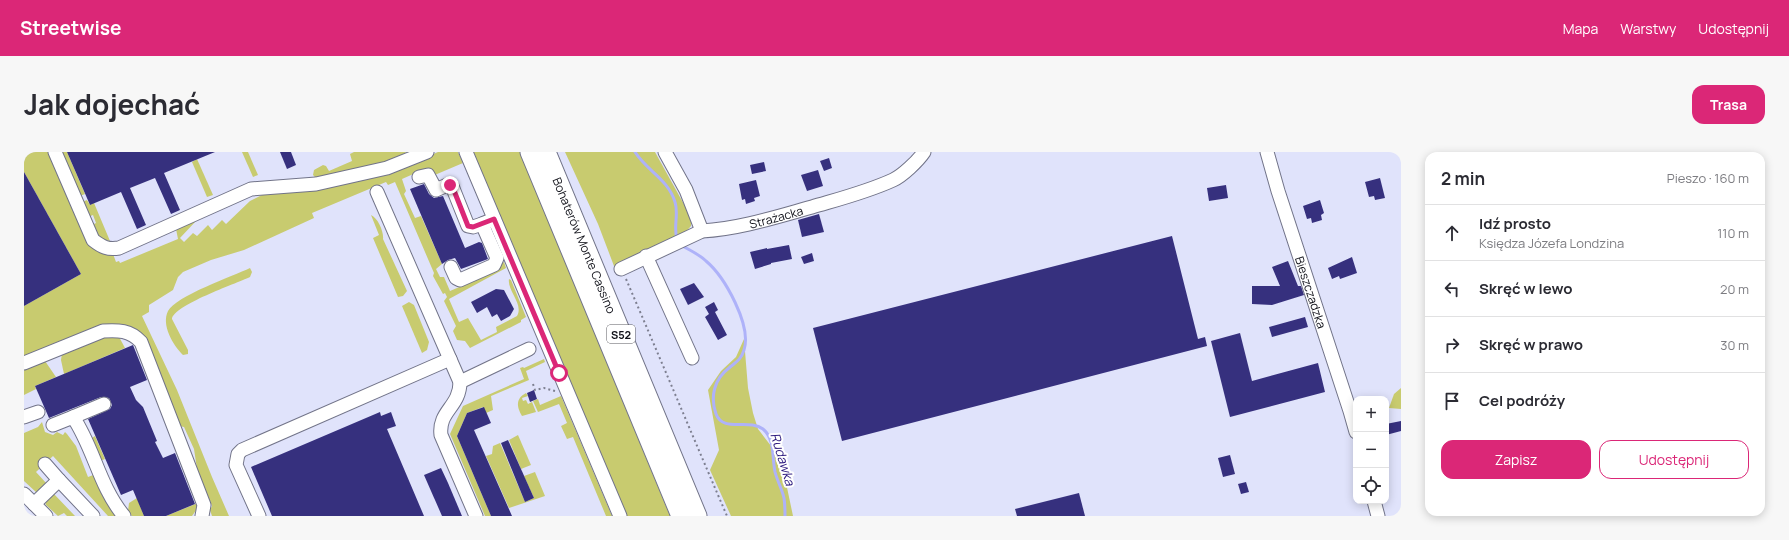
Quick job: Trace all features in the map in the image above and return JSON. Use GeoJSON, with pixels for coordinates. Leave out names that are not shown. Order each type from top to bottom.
{"type":"FeatureCollection","features":[{"type":"Feature","properties":{"kind":"highway","name":"Bohaterów Monte Cassino"},"geometry":{"type":"LineString","coordinates":[[530,152],[681,516]]}},
{"type":"Feature","properties":{"kind":"highway","name":"Bohaterów Monte Cassino"},"geometry":{"type":"LineString","coordinates":[[546,152],[697,516]]}},
{"type":"Feature","properties":{"kind":"street"},"geometry":{"type":"LineString","coordinates":[[55,152],[93,240],[104,248],[111,249],[119,248],[251,189],[316,184],[387,168],[423,153]]}},
{"type":"Feature","properties":{"kind":"street"},"geometry":{"type":"LineString","coordinates":[[451,267],[456,278],[460,280],[494,265],[497,258],[488,221],[466,152]]}},
{"type":"Feature","properties":{"kind":"street"},"geometry":{"type":"LineString","coordinates":[[665,152],[686,190],[702,231]]}},
{"type":"Feature","properties":{"kind":"street","name":"Strażacka"},"geometry":{"type":"LineString","coordinates":[[621,269],[702,231],[716,230],[778,216],[854,195],[894,180],[920,158],[924,152]]}},
{"type":"Feature","properties":{"kind":"street","name":"Bieszczadzka"},"geometry":{"type":"LineString","coordinates":[[1267,152],[1278,191],[1353,422]]}},
{"type":"Feature","properties":{"kind":"street"},"geometry":{"type":"LineString","coordinates":[[419,177],[428,175],[436,190],[447,185],[452,186],[468,226],[473,227],[488,221]]}},
{"type":"Feature","properties":{"kind":"street"},"geometry":{"type":"LineString","coordinates":[[377,192],[460,382],[460,391],[442,421],[440,435],[476,516]]}},
{"type":"Feature","properties":{"kind":"street"},"geometry":{"type":"LineString","coordinates":[[488,221],[620,516]]}},
{"type":"Feature","properties":{"kind":"street"},"geometry":{"type":"LineString","coordinates":[[646,256],[692,358]]}},
{"type":"Feature","properties":{"kind":"street"},"geometry":{"type":"LineString","coordinates":[[24,363],[103,331],[115,330],[128,332],[135,336],[141,342],[204,505],[202,516]]}},
{"type":"Feature","properties":{"kind":"street"},"geometry":{"type":"LineString","coordinates":[[460,382],[529,349]]}},
{"type":"Feature","properties":{"kind":"street"},"geometry":{"type":"LineString","coordinates":[[259,516],[236,465],[238,454],[242,450],[450,359]]}},
{"type":"Feature","properties":{"kind":"street"},"geometry":{"type":"LineString","coordinates":[[54,425],[104,404]]}},
{"type":"Feature","properties":{"kind":"street"},"geometry":{"type":"LineString","coordinates":[[24,417],[38,412]]}},
{"type":"Feature","properties":{"kind":"street"},"geometry":{"type":"LineString","coordinates":[[73,417],[81,429],[110,497],[124,516]]}},
{"type":"Feature","properties":{"kind":"street"},"geometry":{"type":"LineString","coordinates":[[45,464],[93,516]]}},
{"type":"Feature","properties":{"kind":"street"},"geometry":{"type":"LineString","coordinates":[[34,504],[59,480]]}},
{"type":"Feature","properties":{"kind":"street"},"geometry":{"type":"LineString","coordinates":[[24,494],[46,516]]}},
{"type":"Feature","properties":{"kind":"street"},"geometry":{"type":"LineString","coordinates":[[1375,504],[1378,516]]}},
{"type":"Feature","properties":{"kind":"path"},"geometry":{"type":"LineString","coordinates":[[621,269],[669,376],[695,444],[727,516]]}},
{"type":"Feature","properties":{"kind":"green space"},"geometry":{"type":"Polygon","coordinates":[[[24,152],[50,152],[90,245],[100,253],[113,254],[116,262],[119,261],[120,263],[178,239],[176,229],[196,221],[180,238],[184,242],[193,233],[197,236],[208,225],[212,230],[222,220],[226,224],[250,201],[262,195],[321,188],[395,171],[438,152],[458,152],[463,163],[430,177],[427,168],[402,179],[406,191],[404,194],[415,218],[421,216],[442,264],[436,269],[440,277],[444,277],[450,291],[471,282],[473,278],[504,262],[506,268],[449,299],[459,322],[468,318],[481,340],[497,332],[496,327],[517,316],[519,311],[517,302],[510,288],[509,279],[511,280],[526,317],[521,320],[521,322],[470,348],[465,341],[457,340],[453,331],[456,326],[444,301],[447,297],[445,293],[443,294],[433,276],[434,273],[395,182],[388,185],[386,182],[312,213],[314,218],[244,250],[211,260],[183,272],[178,277],[173,290],[149,305],[149,312],[142,316],[177,390],[229,516],[212,516],[210,510],[212,506],[197,469],[194,449],[184,427],[179,426],[129,329],[24,360],[24,306],[81,274],[24,172],[24,152]]]}},
{"type":"Feature","properties":{"kind":"green space"},"geometry":{"type":"Polygon","coordinates":[[[61,152],[67,152],[85,194],[80,196],[61,152]]]}},
{"type":"Feature","properties":{"kind":"green space"},"geometry":{"type":"Polygon","coordinates":[[[242,152],[248,152],[258,175],[253,177],[242,152]]]}},
{"type":"Feature","properties":{"kind":"green space"},"geometry":{"type":"Polygon","coordinates":[[[354,152],[406,152],[400,157],[378,165],[316,178],[313,175],[314,170],[323,165],[326,166],[329,171],[352,161],[350,154],[354,152]]]}},
{"type":"Feature","properties":{"kind":"green space"},"geometry":{"type":"Polygon","coordinates":[[[470,152],[520,152],[670,516],[625,516],[470,152]]]}},
{"type":"Feature","properties":{"kind":"green space"},"geometry":{"type":"Polygon","coordinates":[[[565,152],[655,152],[691,217],[691,226],[683,235],[618,267],[614,266],[598,224],[565,152]]]}},
{"type":"Feature","properties":{"kind":"green space"},"geometry":{"type":"Polygon","coordinates":[[[197,159],[213,195],[207,197],[192,162],[197,159]]]}},
{"type":"Feature","properties":{"kind":"green space"},"geometry":{"type":"Polygon","coordinates":[[[87,200],[90,205],[94,203],[110,241],[99,238],[92,225],[96,223],[93,215],[88,217],[82,202],[87,200]]]}},
{"type":"Feature","properties":{"kind":"green space"},"geometry":{"type":"Polygon","coordinates":[[[371,215],[376,219],[380,226],[383,233],[383,239],[407,291],[403,296],[398,297],[373,238],[379,235],[371,215]]]}},
{"type":"Feature","properties":{"kind":"green space"},"geometry":{"type":"Polygon","coordinates":[[[250,268],[252,272],[250,277],[194,301],[175,313],[172,319],[188,350],[188,354],[183,355],[175,346],[169,334],[166,322],[168,311],[173,305],[193,293],[250,268]]]}},
{"type":"Feature","properties":{"kind":"green space"},"geometry":{"type":"Polygon","coordinates":[[[409,302],[414,305],[429,342],[427,350],[422,353],[402,306],[409,302]]]}},
{"type":"Feature","properties":{"kind":"green space"},"geometry":{"type":"Polygon","coordinates":[[[118,335],[125,348],[64,374],[61,360],[62,353],[90,339],[118,335]]]}},
{"type":"Feature","properties":{"kind":"green space"},"geometry":{"type":"Polygon","coordinates":[[[744,339],[748,388],[753,413],[758,429],[781,459],[793,516],[731,516],[710,470],[719,450],[708,390],[721,371],[736,357],[744,339]]]}},
{"type":"Feature","properties":{"kind":"green space"},"geometry":{"type":"Polygon","coordinates":[[[544,359],[545,362],[526,371],[529,380],[491,396],[493,410],[486,413],[483,407],[467,413],[457,436],[491,516],[485,516],[450,434],[463,406],[524,379],[520,368],[524,368],[544,359]]]}},
{"type":"Feature","properties":{"kind":"green space"},"geometry":{"type":"Polygon","coordinates":[[[45,361],[56,377],[35,386],[36,389],[24,395],[24,367],[45,361]]]}},
{"type":"Feature","properties":{"kind":"green space"},"geometry":{"type":"Polygon","coordinates":[[[1401,388],[1401,409],[1389,408],[1394,394],[1401,388]]]}},
{"type":"Feature","properties":{"kind":"green space"},"geometry":{"type":"Polygon","coordinates":[[[526,393],[528,396],[522,398],[523,401],[526,400],[528,404],[532,402],[536,412],[522,416],[518,403],[522,395],[526,393]]]}},
{"type":"Feature","properties":{"kind":"green space"},"geometry":{"type":"Polygon","coordinates":[[[561,396],[612,516],[606,516],[573,437],[567,439],[561,426],[567,423],[559,404],[538,412],[533,401],[538,399],[540,405],[561,396]]]}},
{"type":"Feature","properties":{"kind":"green space"},"geometry":{"type":"Polygon","coordinates":[[[42,422],[45,432],[53,435],[57,432],[63,435],[65,432],[67,434],[76,446],[88,477],[96,474],[119,516],[108,516],[53,456],[36,472],[47,484],[37,493],[24,481],[24,433],[38,427],[42,422]]]}},
{"type":"Feature","properties":{"kind":"green space"},"geometry":{"type":"Polygon","coordinates":[[[518,435],[531,465],[521,469],[509,440],[518,435]]]}},
{"type":"Feature","properties":{"kind":"green space"},"geometry":{"type":"Polygon","coordinates":[[[95,436],[105,459],[100,461],[92,438],[95,436]]]}},
{"type":"Feature","properties":{"kind":"green space"},"geometry":{"type":"Polygon","coordinates":[[[500,443],[525,502],[534,498],[524,476],[535,472],[545,496],[509,508],[486,456],[492,454],[493,446],[500,443]]]}},
{"type":"Feature","properties":{"kind":"green space"},"geometry":{"type":"Polygon","coordinates":[[[54,494],[75,516],[67,516],[64,513],[58,516],[46,505],[45,502],[54,494]]]}},
{"type":"Feature","properties":{"kind":"green space"},"geometry":{"type":"Polygon","coordinates":[[[137,498],[144,516],[132,516],[128,511],[129,503],[137,498]]]}},
{"type":"Feature","properties":{"kind":"green space"},"geometry":{"type":"Polygon","coordinates":[[[198,503],[197,509],[192,516],[166,516],[198,503]]]}},
{"type":"Feature","properties":{"kind":"building"},"geometry":{"type":"Polygon","coordinates":[[[67,152],[215,152],[164,173],[180,210],[171,214],[155,178],[130,188],[146,225],[137,229],[121,192],[90,205],[67,152]]]}},
{"type":"Feature","properties":{"kind":"building"},"geometry":{"type":"Polygon","coordinates":[[[280,152],[291,152],[296,165],[287,169],[280,152]]]}},
{"type":"Feature","properties":{"kind":"building"},"geometry":{"type":"Polygon","coordinates":[[[829,158],[832,168],[824,171],[820,161],[829,158]]]}},
{"type":"Feature","properties":{"kind":"building"},"geometry":{"type":"Polygon","coordinates":[[[764,162],[766,171],[752,174],[750,165],[764,162]]]}},
{"type":"Feature","properties":{"kind":"building"},"geometry":{"type":"Polygon","coordinates":[[[818,170],[823,186],[807,191],[801,175],[818,170]]]}},
{"type":"Feature","properties":{"kind":"building"},"geometry":{"type":"Polygon","coordinates":[[[24,172],[81,274],[24,306],[24,172]]]}},
{"type":"Feature","properties":{"kind":"building"},"geometry":{"type":"Polygon","coordinates":[[[1380,178],[1385,198],[1375,200],[1374,196],[1369,197],[1365,182],[1380,178]]]}},
{"type":"Feature","properties":{"kind":"building"},"geometry":{"type":"Polygon","coordinates":[[[756,180],[760,196],[754,198],[755,201],[746,204],[745,199],[742,200],[739,184],[756,180]]]}},
{"type":"Feature","properties":{"kind":"building"},"geometry":{"type":"Polygon","coordinates":[[[424,184],[429,194],[434,198],[443,196],[465,248],[479,242],[482,243],[488,259],[461,269],[455,258],[442,264],[410,189],[424,184]]]}},
{"type":"Feature","properties":{"kind":"building"},"geometry":{"type":"Polygon","coordinates":[[[1226,185],[1228,198],[1209,201],[1207,188],[1226,185]]]}},
{"type":"Feature","properties":{"kind":"building"},"geometry":{"type":"Polygon","coordinates":[[[1320,200],[1324,213],[1321,215],[1322,220],[1312,223],[1311,218],[1307,219],[1303,206],[1320,200]]]}},
{"type":"Feature","properties":{"kind":"building"},"geometry":{"type":"Polygon","coordinates":[[[819,214],[824,232],[802,237],[798,220],[819,214]]]}},
{"type":"Feature","properties":{"kind":"building"},"geometry":{"type":"Polygon","coordinates":[[[1172,236],[1198,339],[1205,337],[1207,346],[842,441],[813,328],[1172,236]]]}},
{"type":"Feature","properties":{"kind":"building"},"geometry":{"type":"Polygon","coordinates":[[[789,245],[792,259],[771,263],[755,269],[750,252],[789,245]]]}},
{"type":"Feature","properties":{"kind":"building"},"geometry":{"type":"Polygon","coordinates":[[[812,253],[814,261],[804,264],[801,257],[812,253]]]}},
{"type":"Feature","properties":{"kind":"building"},"geometry":{"type":"Polygon","coordinates":[[[1352,257],[1357,273],[1340,279],[1339,276],[1332,279],[1328,268],[1352,257]]]}},
{"type":"Feature","properties":{"kind":"building"},"geometry":{"type":"Polygon","coordinates":[[[1288,261],[1298,286],[1301,286],[1304,295],[1272,305],[1252,304],[1252,286],[1280,286],[1272,267],[1288,261]]]}},
{"type":"Feature","properties":{"kind":"building"},"geometry":{"type":"Polygon","coordinates":[[[694,283],[704,297],[688,305],[680,289],[694,283]]]}},
{"type":"Feature","properties":{"kind":"building"},"geometry":{"type":"Polygon","coordinates":[[[496,289],[504,290],[514,309],[510,316],[501,321],[497,314],[492,317],[487,307],[477,313],[471,302],[496,289]]]}},
{"type":"Feature","properties":{"kind":"building"},"geometry":{"type":"Polygon","coordinates":[[[714,302],[718,310],[715,312],[727,335],[718,340],[705,317],[709,314],[705,307],[714,302]]]}},
{"type":"Feature","properties":{"kind":"building"},"geometry":{"type":"Polygon","coordinates":[[[1305,317],[1308,327],[1272,337],[1269,327],[1305,317]]]}},
{"type":"Feature","properties":{"kind":"building"},"geometry":{"type":"Polygon","coordinates":[[[1240,333],[1252,381],[1318,363],[1325,392],[1230,417],[1211,341],[1240,333]]]}},
{"type":"Feature","properties":{"kind":"building"},"geometry":{"type":"Polygon","coordinates":[[[133,345],[147,380],[130,387],[136,400],[143,407],[157,441],[155,442],[163,458],[175,453],[195,504],[166,516],[144,516],[133,490],[121,495],[88,419],[110,409],[112,405],[109,398],[101,397],[49,418],[35,386],[133,345]]]}},
{"type":"Feature","properties":{"kind":"building"},"geometry":{"type":"Polygon","coordinates":[[[534,390],[537,399],[530,402],[527,393],[534,390]]]}},
{"type":"Feature","properties":{"kind":"building"},"geometry":{"type":"Polygon","coordinates":[[[484,407],[491,423],[474,430],[512,516],[491,516],[457,436],[467,413],[484,407]]]}},
{"type":"Feature","properties":{"kind":"building"},"geometry":{"type":"Polygon","coordinates":[[[380,412],[381,416],[391,412],[396,426],[387,429],[424,516],[272,516],[251,467],[380,412]]]}},
{"type":"Feature","properties":{"kind":"building"},"geometry":{"type":"Polygon","coordinates":[[[1401,421],[1401,431],[1389,434],[1389,423],[1401,421]]]}},
{"type":"Feature","properties":{"kind":"building"},"geometry":{"type":"Polygon","coordinates":[[[508,440],[534,498],[525,502],[501,443],[508,440]]]}},
{"type":"Feature","properties":{"kind":"building"},"geometry":{"type":"Polygon","coordinates":[[[1230,455],[1235,474],[1223,477],[1218,458],[1230,455]]]}},
{"type":"Feature","properties":{"kind":"building"},"geometry":{"type":"Polygon","coordinates":[[[441,468],[462,516],[442,516],[424,475],[441,468]]]}},
{"type":"Feature","properties":{"kind":"building"},"geometry":{"type":"Polygon","coordinates":[[[1246,482],[1249,492],[1241,494],[1238,484],[1246,482]]]}},
{"type":"Feature","properties":{"kind":"building"},"geometry":{"type":"Polygon","coordinates":[[[1079,493],[1085,516],[1017,516],[1015,509],[1079,493]]]}},
{"type":"Feature","properties":{"kind":"waterway","name":"Rudawka"},"geometry":{"type":"LineString","coordinates":[[635,152],[672,194],[676,207],[677,239]]}},
{"type":"Feature","properties":{"kind":"waterway","name":"Rudawka"},"geometry":{"type":"LineString","coordinates":[[681,245],[700,256],[713,268],[721,278],[735,302],[741,316],[744,328],[744,350],[740,359],[720,377],[715,389],[713,401],[714,408],[719,420],[724,423],[757,426],[767,433],[770,438],[775,472],[784,498],[785,516]]}},
{"type":"Feature","properties":{"kind":"route"},"geometry":{"type":"LineString","coordinates":[[450,185],[453,188],[468,226],[473,227],[494,219],[559,373]]}}]}
